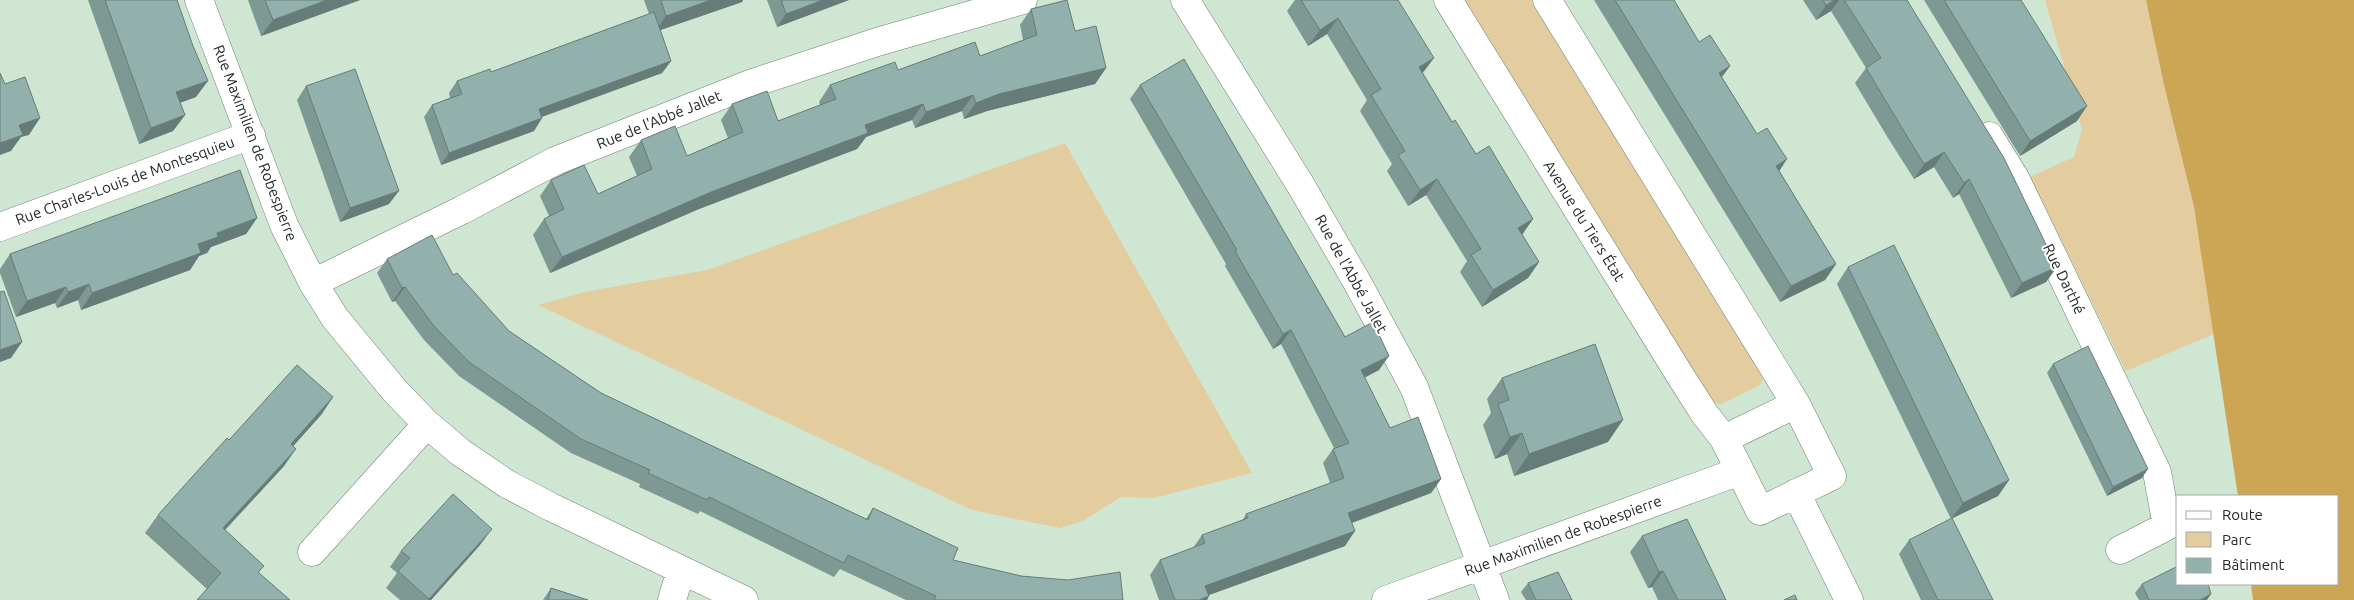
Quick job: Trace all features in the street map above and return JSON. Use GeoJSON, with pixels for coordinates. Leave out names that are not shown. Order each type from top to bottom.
{"type":"FeatureCollection","features":[{"type":"Feature","properties":{"kind":"street","name":"Rue Maximilien de Robespierre"},"geometry":{"type":"LineString","coordinates":[[199,0],[284,225],[313,283],[335,318],[363,354],[427,424],[460,452],[507,484],[744,600]]}},
{"type":"Feature","properties":{"kind":"street","name":"Rue de l'Abbé Jallet"},"geometry":{"type":"LineString","coordinates":[[313,283],[555,162],[590,147],[750,84],[877,42],[1023,0]]}},
{"type":"Feature","properties":{"kind":"street","name":"Rue de l'Abbé Jallet"},"geometry":{"type":"LineString","coordinates":[[1185,0],[1300,184],[1357,282],[1414,387],[1495,600]]}},
{"type":"Feature","properties":{"kind":"street","name":"Avenue du Tiers État"},"geometry":{"type":"LineString","coordinates":[[1448,0],[1693,396],[1724,439],[1760,511],[1796,493]]}},
{"type":"Feature","properties":{"kind":"street"},"geometry":{"type":"LineString","coordinates":[[1547,0],[1796,404],[1832,476],[1796,493],[1849,600]]}},
{"type":"Feature","properties":{"kind":"street","name":"Rue Darthé"},"geometry":{"type":"LineString","coordinates":[[1979,118],[2015,178],[2156,472],[2167,526],[2120,550]]}},
{"type":"Feature","properties":{"kind":"street","name":"Rue Charles-Louis de Montesquieu"},"geometry":{"type":"LineString","coordinates":[[0,227],[251,135]]}},
{"type":"Feature","properties":{"kind":"street"},"geometry":{"type":"LineString","coordinates":[[1724,439],[1796,404]]}},
{"type":"Feature","properties":{"kind":"street"},"geometry":{"type":"LineString","coordinates":[[312,552],[427,424]]}},
{"type":"Feature","properties":{"kind":"street","name":"Rue Maximilien de Robespierre"},"geometry":{"type":"LineString","coordinates":[[1386,600],[1740,471]]}},
{"type":"Feature","properties":{"kind":"street"},"geometry":{"type":"LineString","coordinates":[[672,600],[681,570]]}},
{"type":"Feature","properties":{"kind":"green space"},"geometry":{"type":"Polygon","coordinates":[[[1465,0],[1531,0],[1764,376],[1760,385],[1721,404],[1712,402],[1465,0]]]}},
{"type":"Feature","properties":{"kind":"green space"},"geometry":{"type":"Polygon","coordinates":[[[2045,0],[2146,0],[2164,85],[2194,207],[2214,334],[2126,371],[2030,177],[2074,157],[2082,129],[2045,0]]]}},
{"type":"Feature","properties":{"kind":"green space"},"geometry":{"type":"Polygon","coordinates":[[[1065,143],[1252,473],[1153,498],[1121,497],[1083,521],[1060,528],[972,510],[538,305],[585,292],[707,270],[1065,143]]]}},
{"type":"Feature","properties":{"kind":"shaded area"},"geometry":{"type":"Polygon","coordinates":[[[2146,0],[2354,0],[2354,600],[2253,600],[2251,585],[2339,585],[2339,495],[2238,495],[2194,207],[2164,85],[2146,0]]]}},
{"type":"Feature","properties":{"kind":"building"},"geometry":{"type":"Polygon","coordinates":[[[105,0],[177,0],[208,81],[176,92],[185,115],[151,128],[105,0]]]}},
{"type":"Feature","properties":{"kind":"building"},"geometry":{"type":"Polygon","coordinates":[[[265,0],[327,0],[273,20],[265,0]]]}},
{"type":"Feature","properties":{"kind":"building"},"geometry":{"type":"Polygon","coordinates":[[[661,0],[711,0],[666,16],[661,0]]]}},
{"type":"Feature","properties":{"kind":"building"},"geometry":{"type":"Polygon","coordinates":[[[781,0],[823,0],[786,14],[781,0]]]}},
{"type":"Feature","properties":{"kind":"building"},"geometry":{"type":"Polygon","coordinates":[[[1067,0],[1075,31],[1096,26],[1106,68],[999,94],[976,103],[973,95],[926,112],[923,104],[865,125],[868,133],[711,192],[562,257],[544,219],[564,209],[551,180],[584,165],[598,194],[652,169],[641,140],[675,126],[687,156],[743,132],[732,104],[767,91],[778,121],[836,99],[830,85],[895,62],[898,70],[975,42],[980,56],[1037,35],[1031,9],[1067,0]]]}},
{"type":"Feature","properties":{"kind":"building"},"geometry":{"type":"Polygon","coordinates":[[[1301,0],[1398,0],[1434,58],[1419,67],[1452,122],[1455,120],[1476,154],[1489,146],[1533,219],[1518,228],[1539,262],[1493,290],[1471,255],[1481,249],[1437,179],[1420,190],[1398,155],[1405,151],[1371,95],[1381,89],[1338,18],[1320,30],[1301,0]]]}},
{"type":"Feature","properties":{"kind":"building"},"geometry":{"type":"Polygon","coordinates":[[[1615,0],[1674,0],[1699,42],[1710,35],[1730,66],[1719,73],[1757,134],[1767,128],[1787,159],[1776,166],[1836,264],[1791,286],[1615,0]]]}},
{"type":"Feature","properties":{"kind":"building"},"geometry":{"type":"Polygon","coordinates":[[[1823,0],[1835,0],[1826,5],[1823,0]]]}},
{"type":"Feature","properties":{"kind":"building"},"geometry":{"type":"Polygon","coordinates":[[[1844,0],[1907,0],[2004,158],[2057,267],[2022,283],[1969,179],[1964,183],[1944,152],[1924,164],[1866,68],[1881,58],[1844,0]]]}},
{"type":"Feature","properties":{"kind":"building"},"geometry":{"type":"Polygon","coordinates":[[[1944,0],[2021,0],[2087,106],[2030,141],[1944,0]]]}},
{"type":"Feature","properties":{"kind":"building"},"geometry":{"type":"Polygon","coordinates":[[[654,12],[671,61],[539,109],[542,118],[449,153],[432,105],[462,94],[457,81],[490,69],[491,72],[654,12]]]}},
{"type":"Feature","properties":{"kind":"building"},"geometry":{"type":"Polygon","coordinates":[[[1184,59],[1345,337],[1373,322],[1389,356],[1361,370],[1390,428],[1418,417],[1441,479],[1348,513],[1355,531],[1205,586],[1209,596],[1199,600],[1175,600],[1160,560],[1205,543],[1202,535],[1248,518],[1246,514],[1344,478],[1333,449],[1349,443],[1291,330],[1283,334],[1235,251],[1237,250],[1140,85],[1184,59]]]}},
{"type":"Feature","properties":{"kind":"building"},"geometry":{"type":"Polygon","coordinates":[[[355,69],[399,191],[350,208],[306,86],[355,69]]]}},
{"type":"Feature","properties":{"kind":"building"},"geometry":{"type":"Polygon","coordinates":[[[0,73],[5,84],[25,77],[40,118],[19,125],[23,135],[0,143],[0,73]]]}},
{"type":"Feature","properties":{"kind":"building"},"geometry":{"type":"Polygon","coordinates":[[[240,170],[257,218],[217,233],[218,237],[198,244],[201,253],[92,293],[89,284],[68,292],[66,287],[27,301],[10,254],[240,170]]]}},
{"type":"Feature","properties":{"kind":"building"},"geometry":{"type":"Polygon","coordinates":[[[432,235],[453,275],[457,273],[509,331],[601,393],[868,520],[873,508],[958,548],[953,560],[1021,576],[1068,580],[1120,572],[1123,600],[934,600],[936,596],[848,555],[844,563],[709,497],[707,500],[648,473],[650,470],[581,439],[469,362],[434,326],[405,287],[402,288],[387,259],[432,235]]]}},
{"type":"Feature","properties":{"kind":"building"},"geometry":{"type":"Polygon","coordinates":[[[1894,245],[2009,480],[1963,503],[1848,267],[1894,245]]]}},
{"type":"Feature","properties":{"kind":"building"},"geometry":{"type":"Polygon","coordinates":[[[4,291],[22,342],[0,350],[0,292],[4,291]]]}},
{"type":"Feature","properties":{"kind":"building"},"geometry":{"type":"Polygon","coordinates":[[[1595,344],[1623,420],[1529,454],[1522,433],[1510,437],[1498,404],[1509,400],[1502,378],[1595,344]]]}},
{"type":"Feature","properties":{"kind":"building"},"geometry":{"type":"Polygon","coordinates":[[[2088,346],[2148,469],[2113,487],[2053,364],[2088,346]]]}},
{"type":"Feature","properties":{"kind":"building"},"geometry":{"type":"Polygon","coordinates":[[[297,365],[333,397],[291,444],[296,449],[223,528],[264,566],[258,572],[290,600],[197,600],[221,573],[158,515],[227,438],[229,440],[297,365]]]}},
{"type":"Feature","properties":{"kind":"building"},"geometry":{"type":"Polygon","coordinates":[[[453,494],[492,529],[429,599],[398,571],[410,558],[401,551],[453,494]]]}},
{"type":"Feature","properties":{"kind":"building"},"geometry":{"type":"Polygon","coordinates":[[[1952,518],[1993,600],[1938,600],[1909,540],[1952,518]]]}},
{"type":"Feature","properties":{"kind":"building"},"geometry":{"type":"Polygon","coordinates":[[[1687,519],[1726,600],[1678,600],[1663,571],[1659,572],[1642,536],[1687,519]]]}},
{"type":"Feature","properties":{"kind":"building"},"geometry":{"type":"Polygon","coordinates":[[[2176,567],[2176,585],[2208,585],[2211,594],[2200,600],[2149,600],[2142,584],[2176,567]]]}},
{"type":"Feature","properties":{"kind":"building"},"geometry":{"type":"Polygon","coordinates":[[[1558,572],[1572,600],[1536,600],[1528,583],[1558,572]]]}},
{"type":"Feature","properties":{"kind":"building"},"geometry":{"type":"Polygon","coordinates":[[[551,588],[588,600],[548,600],[551,588]]]}},
{"type":"Feature","properties":{"kind":"building"},"geometry":{"type":"Polygon","coordinates":[[[1795,595],[1797,600],[1784,600],[1795,595]]]}}]}
